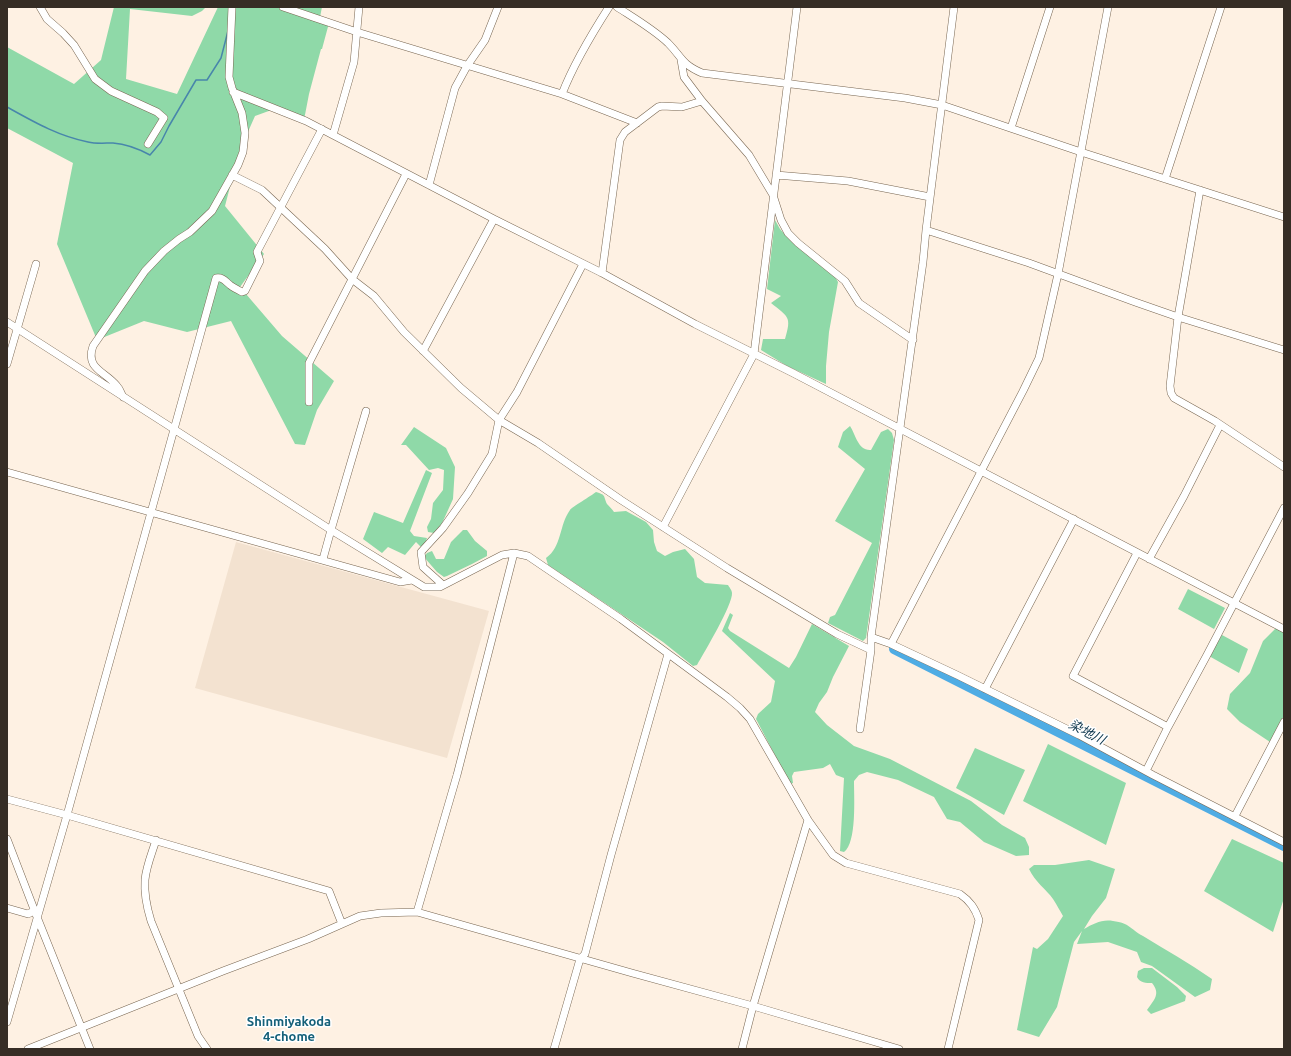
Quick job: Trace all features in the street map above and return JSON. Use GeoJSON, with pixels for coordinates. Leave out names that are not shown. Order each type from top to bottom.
{"type":"FeatureCollection","features":[{"type":"Feature","properties":{"kind":"street"},"geometry":{"type":"LineString","coordinates":[[40,7],[47,19],[74,45],[95,79],[111,91],[157,112],[164,118],[148,144]]}},
{"type":"Feature","properties":{"kind":"street"},"geometry":{"type":"LineString","coordinates":[[123,397],[117,385],[93,364],[91,355],[93,346],[145,271],[164,251],[190,232],[212,211],[241,158],[244,140],[243,120],[229,74],[232,7]]}},
{"type":"Feature","properties":{"kind":"street"},"geometry":{"type":"LineString","coordinates":[[283,7],[357,32],[562,94],[637,123]]}},
{"type":"Feature","properties":{"kind":"street"},"geometry":{"type":"LineString","coordinates":[[333,135],[354,62],[359,7]]}},
{"type":"Feature","properties":{"kind":"street"},"geometry":{"type":"LineString","coordinates":[[429,185],[455,88],[467,66],[485,40],[498,7]]}},
{"type":"Feature","properties":{"kind":"street"},"geometry":{"type":"LineString","coordinates":[[562,94],[592,31],[609,7]]}},
{"type":"Feature","properties":{"kind":"street"},"geometry":{"type":"LineString","coordinates":[[617,7],[641,22],[668,43],[685,64],[702,73],[905,98],[942,105],[1081,152],[1284,217]]}},
{"type":"Feature","properties":{"kind":"street"},"geometry":{"type":"LineString","coordinates":[[663,527],[754,354],[797,7]]}},
{"type":"Feature","properties":{"kind":"street"},"geometry":{"type":"LineString","coordinates":[[860,729],[871,650],[871,637],[913,340],[954,7]]}},
{"type":"Feature","properties":{"kind":"street"},"geometry":{"type":"LineString","coordinates":[[1011,128],[1050,7]]}},
{"type":"Feature","properties":{"kind":"street"},"geometry":{"type":"LineString","coordinates":[[891,644],[1039,358],[1058,274],[1108,7]]}},
{"type":"Feature","properties":{"kind":"street"},"geometry":{"type":"LineString","coordinates":[[1165,179],[1220,7]]}},
{"type":"Feature","properties":{"kind":"street"},"geometry":{"type":"LineString","coordinates":[[681,60],[684,77],[702,101],[750,155],[773,195],[780,220],[788,232],[798,243],[845,281],[859,303],[913,340]]}},
{"type":"Feature","properties":{"kind":"street"},"geometry":{"type":"LineString","coordinates":[[234,92],[322,129],[1284,629]]}},
{"type":"Feature","properties":{"kind":"street"},"geometry":{"type":"LineString","coordinates":[[602,274],[620,140],[625,132],[658,107],[682,107],[702,101]]}},
{"type":"Feature","properties":{"kind":"street"},"geometry":{"type":"LineString","coordinates":[[7,1022],[35,914],[67,815],[216,278],[224,279],[234,288],[242,292],[245,290],[260,261],[257,252],[322,129]]}},
{"type":"Feature","properties":{"kind":"street"},"geometry":{"type":"LineString","coordinates":[[309,402],[310,363],[406,174]]}},
{"type":"Feature","properties":{"kind":"street"},"geometry":{"type":"LineString","coordinates":[[232,175],[262,190],[325,248],[352,279],[374,296],[404,332],[461,388],[499,420],[538,443],[663,527],[728,568],[837,634],[871,650]]}},
{"type":"Feature","properties":{"kind":"street"},"geometry":{"type":"LineString","coordinates":[[776,175],[848,181],[930,197]]}},
{"type":"Feature","properties":{"kind":"street"},"geometry":{"type":"LineString","coordinates":[[1200,190],[1178,317],[1170,393],[1174,398],[1220,425],[1284,467]]}},
{"type":"Feature","properties":{"kind":"street"},"geometry":{"type":"LineString","coordinates":[[423,351],[494,219]]}},
{"type":"Feature","properties":{"kind":"street"},"geometry":{"type":"LineString","coordinates":[[926,230],[1008,256],[1178,317],[1284,350]]}},
{"type":"Feature","properties":{"kind":"street"},"geometry":{"type":"LineString","coordinates":[[7,364],[36,264]]}},
{"type":"Feature","properties":{"kind":"street"},"geometry":{"type":"LineString","coordinates":[[442,585],[423,567],[421,562],[421,552],[443,528],[468,493],[492,454],[499,420],[517,392],[583,264]]}},
{"type":"Feature","properties":{"kind":"street"},"geometry":{"type":"LineString","coordinates":[[7,322],[173,430],[424,587],[440,587],[502,555],[514,553],[528,556],[621,619],[740,708],[750,719],[808,820],[833,855],[840,860],[854,865],[960,894],[972,904],[979,920],[948,1049]]}},
{"type":"Feature","properties":{"kind":"street"},"geometry":{"type":"LineString","coordinates":[[323,560],[366,411]]}},
{"type":"Feature","properties":{"kind":"street"},"geometry":{"type":"LineString","coordinates":[[1149,559],[1184,496],[1220,425]]}},
{"type":"Feature","properties":{"kind":"street"},"geometry":{"type":"LineString","coordinates":[[7,472],[400,582],[412,580]]}},
{"type":"Feature","properties":{"kind":"street"},"geometry":{"type":"LineString","coordinates":[[1146,771],[1284,508]]}},
{"type":"Feature","properties":{"kind":"street"},"geometry":{"type":"LineString","coordinates":[[986,689],[1074,519]]}},
{"type":"Feature","properties":{"kind":"street"},"geometry":{"type":"LineString","coordinates":[[417,912],[458,767],[514,553]]}},
{"type":"Feature","properties":{"kind":"street"},"geometry":{"type":"LineString","coordinates":[[1137,553],[1073,676],[1168,727]]}},
{"type":"Feature","properties":{"kind":"street"},"geometry":{"type":"LineString","coordinates":[[871,637],[891,644],[1079,734],[1146,771],[1284,842]]}},
{"type":"Feature","properties":{"kind":"street"},"geometry":{"type":"LineString","coordinates":[[554,1049],[580,959],[585,954],[611,855],[668,654]]}},
{"type":"Feature","properties":{"kind":"street"},"geometry":{"type":"LineString","coordinates":[[1235,816],[1284,722]]}},
{"type":"Feature","properties":{"kind":"street"},"geometry":{"type":"LineString","coordinates":[[7,799],[156,840],[329,891],[342,924]]}},
{"type":"Feature","properties":{"kind":"street"},"geometry":{"type":"LineString","coordinates":[[742,1049],[753,1006],[808,820]]}},
{"type":"Feature","properties":{"kind":"street"},"geometry":{"type":"LineString","coordinates":[[7,839],[35,914],[90,1049]]}},
{"type":"Feature","properties":{"kind":"street"},"geometry":{"type":"LineString","coordinates":[[156,840],[145,879],[147,906],[151,921],[178,989],[198,1036],[207,1049]]}},
{"type":"Feature","properties":{"kind":"street"},"geometry":{"type":"LineString","coordinates":[[7,908],[28,914],[35,914]]}},
{"type":"Feature","properties":{"kind":"street"},"geometry":{"type":"LineString","coordinates":[[28,1049],[243,963],[308,939],[360,916],[381,913],[417,912],[580,959],[753,1006],[899,1049]]}},
{"type":"Feature","properties":{"kind":"shaded area"},"geometry":{"type":"Polygon","coordinates":[[[236,542],[489,611],[447,758],[195,688],[236,542]]]}},
{"type":"Feature","properties":{"kind":"green space"},"geometry":{"type":"Polygon","coordinates":[[[114,7],[206,7],[202,11],[192,16],[130,9],[126,79],[177,94],[218,7],[279,7],[329,23],[309,94],[304,120],[277,108],[255,116],[239,152],[225,206],[264,254],[240,287],[282,336],[334,381],[317,410],[305,445],[295,444],[231,321],[187,332],[144,321],[97,340],[57,244],[73,163],[7,128],[7,47],[74,84],[101,60],[114,7]]]}},
{"type":"Feature","properties":{"kind":"green space"},"geometry":{"type":"Polygon","coordinates":[[[285,7],[322,7],[320,17],[285,7]]]}},
{"type":"Feature","properties":{"kind":"green space"},"geometry":{"type":"Polygon","coordinates":[[[775,220],[787,237],[822,267],[834,275],[838,282],[829,332],[826,384],[787,366],[761,350],[763,339],[785,339],[788,326],[788,321],[785,314],[771,303],[781,296],[767,289],[775,220]]]}},
{"type":"Feature","properties":{"kind":"green space"},"geometry":{"type":"Polygon","coordinates":[[[850,426],[860,445],[867,450],[871,450],[881,432],[888,429],[892,433],[894,440],[866,638],[863,641],[828,623],[830,617],[835,615],[872,543],[835,521],[865,469],[838,447],[843,432],[850,426]]]}},
{"type":"Feature","properties":{"kind":"green space"},"geometry":{"type":"Polygon","coordinates":[[[414,427],[446,448],[455,467],[453,499],[439,530],[434,533],[428,532],[427,527],[431,519],[433,503],[443,490],[444,470],[438,468],[429,470],[406,445],[401,445],[414,427]]]}},
{"type":"Feature","properties":{"kind":"green space"},"geometry":{"type":"Polygon","coordinates":[[[426,470],[432,473],[410,531],[414,536],[427,538],[423,549],[416,542],[405,555],[388,547],[382,553],[363,539],[374,512],[403,523],[426,470]]]}},
{"type":"Feature","properties":{"kind":"green space"},"geometry":{"type":"Polygon","coordinates":[[[596,492],[604,496],[607,504],[614,512],[626,511],[646,522],[653,530],[654,542],[657,551],[665,556],[685,549],[694,559],[697,577],[705,583],[728,585],[731,590],[731,599],[728,607],[718,629],[697,665],[693,666],[663,642],[548,565],[546,558],[558,542],[566,516],[574,506],[596,492]]]}},
{"type":"Feature","properties":{"kind":"green space"},"geometry":{"type":"Polygon","coordinates":[[[463,530],[467,530],[475,541],[487,551],[487,556],[444,577],[437,572],[424,557],[427,553],[432,551],[436,559],[444,559],[451,542],[463,530]]]}},
{"type":"Feature","properties":{"kind":"green space"},"geometry":{"type":"Polygon","coordinates":[[[1188,589],[1225,608],[1214,629],[1178,609],[1188,589]]]}},
{"type":"Feature","properties":{"kind":"green space"},"geometry":{"type":"Polygon","coordinates":[[[730,613],[733,615],[728,628],[730,631],[789,668],[812,624],[849,646],[827,692],[819,703],[815,712],[827,725],[854,746],[890,759],[971,801],[1002,825],[1025,838],[1029,847],[1029,855],[1016,856],[984,842],[960,822],[947,819],[934,797],[898,780],[867,772],[859,775],[854,781],[853,830],[848,847],[844,852],[840,851],[844,778],[836,775],[830,764],[823,768],[794,772],[792,776],[793,783],[790,784],[756,719],[758,714],[771,702],[775,681],[722,631],[730,613]]]}},
{"type":"Feature","properties":{"kind":"green space"},"geometry":{"type":"Polygon","coordinates":[[[1278,626],[1284,630],[1284,722],[1273,744],[1240,722],[1227,709],[1230,694],[1250,673],[1263,641],[1278,626]]]}},
{"type":"Feature","properties":{"kind":"green space"},"geometry":{"type":"Polygon","coordinates":[[[1222,635],[1248,649],[1239,673],[1209,656],[1222,635]]]}},
{"type":"Feature","properties":{"kind":"green space"},"geometry":{"type":"Polygon","coordinates":[[[1048,744],[1126,783],[1106,845],[1023,801],[1048,744]]]}},
{"type":"Feature","properties":{"kind":"green space"},"geometry":{"type":"Polygon","coordinates":[[[975,748],[1025,770],[1004,815],[956,788],[975,748]]]}},
{"type":"Feature","properties":{"kind":"green space"},"geometry":{"type":"Polygon","coordinates":[[[1232,839],[1284,863],[1284,898],[1273,932],[1204,891],[1232,839]]]}},
{"type":"Feature","properties":{"kind":"green space"},"geometry":{"type":"Polygon","coordinates":[[[1089,860],[1115,869],[1106,898],[1084,929],[1101,921],[1119,922],[1127,925],[1212,979],[1210,990],[1195,997],[1152,966],[1141,962],[1137,952],[1108,942],[1077,944],[1082,931],[1074,942],[1057,1007],[1039,1037],[1017,1030],[1033,947],[1037,949],[1048,939],[1063,916],[1053,899],[1034,878],[1029,869],[1034,865],[1055,865],[1089,860]]]}},
{"type":"Feature","properties":{"kind":"green space"},"geometry":{"type":"Polygon","coordinates":[[[1144,968],[1152,968],[1177,987],[1186,996],[1185,1001],[1151,1014],[1147,1010],[1156,997],[1156,990],[1152,983],[1141,982],[1138,979],[1138,971],[1144,968]]]}},
{"type":"Feature","properties":{"kind":"waterway"},"geometry":{"type":"LineString","coordinates":[[7,107],[66,136],[91,143],[123,144],[150,155],[161,142],[196,80],[207,80],[221,58],[228,31]]}},
{"type":"Feature","properties":{"kind":"waterway","name":"染地川"},"geometry":{"type":"LineString","coordinates":[[894,649],[1284,846]]}},
{"type":"Feature","properties":{"kind":"district","name":"Shinmiyakoda 4-chome"},"geometry":{"type":"Point","coordinates":[289,1030]}}]}
